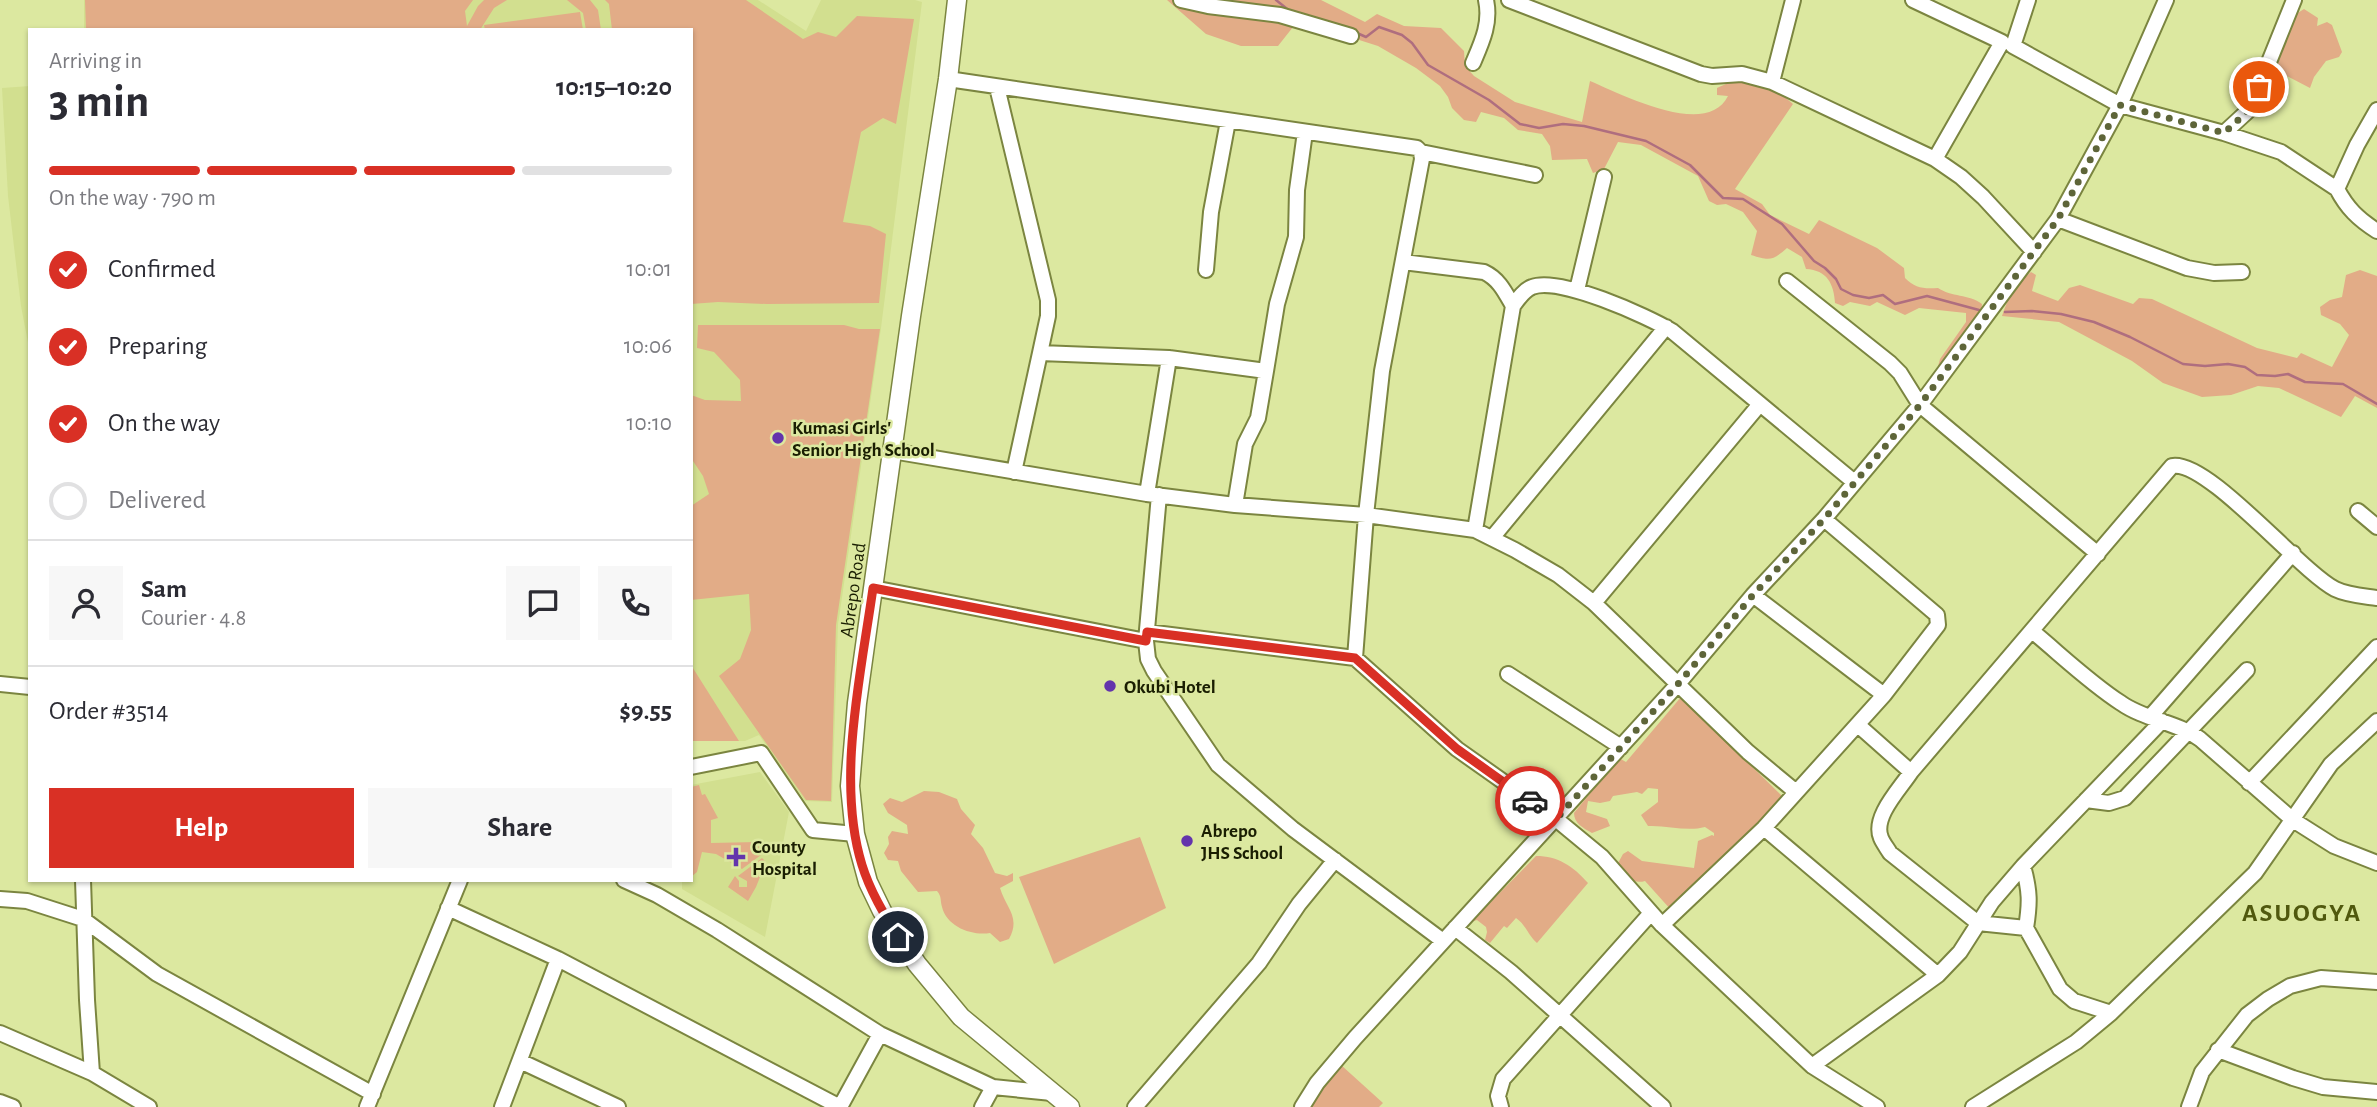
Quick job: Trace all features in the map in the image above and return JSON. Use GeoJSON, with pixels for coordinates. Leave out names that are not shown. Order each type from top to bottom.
{"type":"FeatureCollection","features":[{"type":"Feature","properties":{"kind":"main road","name":"Abrepo Road"},"geometry":{"type":"LineString","coordinates":[[955,1],[948,79],[873,588],[850,786],[855,834],[868,882],[882,911],[917,964],[961,1017],[1070,1107]]}},
{"type":"Feature","properties":{"kind":"street"},"geometry":{"type":"LineString","coordinates":[[1181,0],[1280,15],[1351,36]]}},
{"type":"Feature","properties":{"kind":"street"},"geometry":{"type":"LineString","coordinates":[[1473,63],[1488,21],[1486,0]]}},
{"type":"Feature","properties":{"kind":"street"},"geometry":{"type":"LineString","coordinates":[[1509,0],[1701,74],[1742,74],[1772,82],[1935,159],[1983,197],[2034,252]]}},
{"type":"Feature","properties":{"kind":"street"},"geometry":{"type":"LineString","coordinates":[[1772,82],[1793,0]]}},
{"type":"Feature","properties":{"kind":"street"},"geometry":{"type":"LineString","coordinates":[[1913,0],[2008,44],[2120,105],[2224,133],[2281,152],[2337,189],[2360,221],[2377,231]]}},
{"type":"Feature","properties":{"kind":"street"},"geometry":{"type":"LineString","coordinates":[[1935,159],[2008,44],[2028,0]]}},
{"type":"Feature","properties":{"kind":"street"},"geometry":{"type":"LineString","coordinates":[[1302,1107],[1317,1083],[1340,1056],[1678,684],[1753,595],[1824,519],[1853,481],[1920,405],[2058,219],[2120,105],[2166,0]]}},
{"type":"Feature","properties":{"kind":"street"},"geometry":{"type":"LineString","coordinates":[[2224,133],[2250,109],[2294,0]]}},
{"type":"Feature","properties":{"kind":"street"},"geometry":{"type":"LineString","coordinates":[[948,79],[1411,147],[1421,152],[1535,175]]}},
{"type":"Feature","properties":{"kind":"street"},"geometry":{"type":"LineString","coordinates":[[997,87],[1048,300],[1048,316],[1014,472]]}},
{"type":"Feature","properties":{"kind":"street"},"geometry":{"type":"LineString","coordinates":[[2337,189],[2377,110]]}},
{"type":"Feature","properties":{"kind":"street"},"geometry":{"type":"LineString","coordinates":[[1206,270],[1210,212],[1228,121]]}},
{"type":"Feature","properties":{"kind":"street"},"geometry":{"type":"LineString","coordinates":[[1235,505],[1245,444],[1258,418],[1277,304],[1296,237],[1297,190],[1305,132]]}},
{"type":"Feature","properties":{"kind":"street"},"geometry":{"type":"LineString","coordinates":[[1355,658],[1366,515],[1382,371],[1422,159],[1421,152]]}},
{"type":"Feature","properties":{"kind":"street"},"geometry":{"type":"LineString","coordinates":[[1577,290],[1604,177]]}},
{"type":"Feature","properties":{"kind":"street"},"geometry":{"type":"LineString","coordinates":[[2058,219],[2187,268],[2214,273],[2242,271]]}},
{"type":"Feature","properties":{"kind":"street"},"geometry":{"type":"LineString","coordinates":[[1403,261],[1484,272],[1493,276],[1513,306]]}},
{"type":"Feature","properties":{"kind":"street"},"geometry":{"type":"LineString","coordinates":[[1787,281],[1890,363],[1900,373],[1920,405],[2098,554]]}},
{"type":"Feature","properties":{"kind":"street"},"geometry":{"type":"LineString","coordinates":[[1475,530],[1513,306],[1525,291],[1546,284],[1577,290],[1666,327],[1853,481]]}},
{"type":"Feature","properties":{"kind":"street"},"geometry":{"type":"LineString","coordinates":[[1492,538],[1666,327]]}},
{"type":"Feature","properties":{"kind":"street"},"geometry":{"type":"LineString","coordinates":[[1040,353],[1169,358],[1266,371]]}},
{"type":"Feature","properties":{"kind":"street"},"geometry":{"type":"LineString","coordinates":[[1169,358],[1153,495],[1146,636],[1148,659],[1218,765],[1293,829],[1443,941]]}},
{"type":"Feature","properties":{"kind":"street"},"geometry":{"type":"LineString","coordinates":[[1594,603],[1760,404]]}},
{"type":"Feature","properties":{"kind":"street"},"geometry":{"type":"LineString","coordinates":[[892,451],[1153,495],[1235,505],[1366,515],[1475,530],[1558,575],[1594,603],[1748,752],[1796,792]]}},
{"type":"Feature","properties":{"kind":"street"},"geometry":{"type":"LineString","coordinates":[[2026,928],[1978,923],[1890,853],[1878,828],[1883,814],[1911,772],[2172,466],[2178,465],[2206,479],[2336,590],[2377,598]]}},
{"type":"Feature","properties":{"kind":"street"},"geometry":{"type":"LineString","coordinates":[[2358,511],[2377,527]]}},
{"type":"Feature","properties":{"kind":"street"},"geometry":{"type":"LineString","coordinates":[[1662,925],[1764,828],[1884,695],[1938,625],[1937,615],[1824,519]]}},
{"type":"Feature","properties":{"kind":"street"},"geometry":{"type":"LineString","coordinates":[[1812,1066],[1938,975],[1959,952],[1992,902],[2156,719],[2293,553]]}},
{"type":"Feature","properties":{"kind":"street"},"geometry":{"type":"LineString","coordinates":[[873,588],[1146,636],[1355,658],[1457,749],[1556,819],[1602,857],[1662,925],[1812,1066],[1866,1104]]}},
{"type":"Feature","properties":{"kind":"street"},"geometry":{"type":"LineString","coordinates":[[1753,595],[1884,695]]}},
{"type":"Feature","properties":{"kind":"street"},"geometry":{"type":"LineString","coordinates":[[2032,631],[2122,704],[2190,731],[2293,820],[2334,846],[2377,863]]}},
{"type":"Feature","properties":{"kind":"street"},"geometry":{"type":"LineString","coordinates":[[2249,783],[2377,647]]}},
{"type":"Feature","properties":{"kind":"street"},"geometry":{"type":"LineString","coordinates":[[2086,800],[2109,803],[2125,798],[2247,670]]}},
{"type":"Feature","properties":{"kind":"street"},"geometry":{"type":"LineString","coordinates":[[1508,674],[1621,747]]}},
{"type":"Feature","properties":{"kind":"street"},"geometry":{"type":"LineString","coordinates":[[0,684],[28,687]]}},
{"type":"Feature","properties":{"kind":"street"},"geometry":{"type":"LineString","coordinates":[[1973,1107],[2076,1042],[2111,1013],[2255,873],[2331,764],[2376,723]]}},
{"type":"Feature","properties":{"kind":"street"},"geometry":{"type":"LineString","coordinates":[[1858,725],[1911,772]]}},
{"type":"Feature","properties":{"kind":"street"},"geometry":{"type":"LineString","coordinates":[[693,767],[761,752],[813,830],[855,834]]}},
{"type":"Feature","properties":{"kind":"street"},"geometry":{"type":"LineString","coordinates":[[1764,828],[1938,975]]}},
{"type":"Feature","properties":{"kind":"street"},"geometry":{"type":"LineString","coordinates":[[1135,1107],[1259,963],[1299,905],[1335,860]]}},
{"type":"Feature","properties":{"kind":"street"},"geometry":{"type":"LineString","coordinates":[[2023,866],[2030,896],[2026,928],[2060,989],[2074,1001],[2111,1013]]}},
{"type":"Feature","properties":{"kind":"street"},"geometry":{"type":"LineString","coordinates":[[83,882],[92,1073]]}},
{"type":"Feature","properties":{"kind":"street"},"geometry":{"type":"LineString","coordinates":[[0,899],[27,901],[83,919],[157,974],[370,1100],[459,882]]}},
{"type":"Feature","properties":{"kind":"street"},"geometry":{"type":"LineString","coordinates":[[628,882],[717,930],[880,1034],[993,1087],[1052,1093]]}},
{"type":"Feature","properties":{"kind":"street"},"geometry":{"type":"LineString","coordinates":[[448,908],[558,959],[840,1107],[880,1034]]}},
{"type":"Feature","properties":{"kind":"street"},"geometry":{"type":"LineString","coordinates":[[1500,1107],[1498,1096],[1503,1079],[1651,914]]}},
{"type":"Feature","properties":{"kind":"street"},"geometry":{"type":"LineString","coordinates":[[1455,928],[1559,1014],[1663,1107]]}},
{"type":"Feature","properties":{"kind":"street"},"geometry":{"type":"LineString","coordinates":[[502,1107],[558,959]]}},
{"type":"Feature","properties":{"kind":"street"},"geometry":{"type":"LineString","coordinates":[[2189,1107],[2202,1072],[2218,1050],[2247,1015],[2268,999],[2290,986],[2321,978],[2377,982]]}},
{"type":"Feature","properties":{"kind":"street"},"geometry":{"type":"LineString","coordinates":[[0,1033],[92,1073],[139,1105]]}},
{"type":"Feature","properties":{"kind":"street"},"geometry":{"type":"LineString","coordinates":[[2218,1050],[2293,1079],[2323,1087],[2377,1092]]}},
{"type":"Feature","properties":{"kind":"street"},"geometry":{"type":"LineString","coordinates":[[520,1061],[618,1107]]}},
{"type":"Feature","properties":{"kind":"street"},"geometry":{"type":"LineString","coordinates":[[982,1107],[993,1087]]}},
{"type":"Feature","properties":{"kind":"street"},"geometry":{"type":"LineString","coordinates":[[0,1102],[13,1107]]}},
{"type":"Feature","properties":{"kind":"shaded area","name":"Kumasi Girls' Senior High School"},"geometry":{"type":"Polygon","coordinates":[[[84,0],[758,0],[806,31],[821,0],[922,2],[881,328],[838,625],[832,802],[805,801],[759,735],[745,741],[693,741],[693,28],[84,28],[84,0]]]}},
{"type":"Feature","properties":{"kind":"shaded area"},"geometry":{"type":"Polygon","coordinates":[[[85,0],[473,0],[465,11],[467,26],[484,0],[507,0],[494,8],[481,28],[86,28],[85,0]]]}},
{"type":"Feature","properties":{"kind":"shaded area"},"geometry":{"type":"Polygon","coordinates":[[[567,0],[590,0],[598,10],[601,28],[586,28],[583,13],[567,0]]]}},
{"type":"Feature","properties":{"kind":"shaded area"},"geometry":{"type":"Polygon","coordinates":[[[605,0],[746,0],[803,39],[818,32],[836,37],[857,16],[914,19],[896,124],[883,118],[861,132],[843,222],[870,226],[886,234],[879,303],[693,304],[693,28],[612,28],[609,4],[605,0]]]}},
{"type":"Feature","properties":{"kind":"shaded area"},"geometry":{"type":"Polygon","coordinates":[[[1167,0],[1321,0],[1365,22],[1377,14],[1404,26],[1441,28],[1464,51],[1465,66],[1474,76],[1515,102],[1582,122],[1590,81],[1642,103],[1683,114],[1702,114],[1717,108],[1728,96],[1717,95],[1717,88],[1731,82],[1747,80],[1762,84],[1793,104],[1735,189],[1762,204],[1770,215],[1809,234],[1819,220],[1877,248],[1904,268],[1905,278],[1912,284],[1924,288],[1938,288],[1977,301],[1982,304],[1981,314],[1936,374],[1940,359],[1966,322],[1966,313],[1919,308],[1905,315],[1877,302],[1870,306],[1850,302],[1843,306],[1835,303],[1828,279],[1819,272],[1806,269],[1802,257],[1787,248],[1770,259],[1751,255],[1757,231],[1743,212],[1726,204],[1717,205],[1709,201],[1698,176],[1641,145],[1618,142],[1604,169],[1593,173],[1587,159],[1552,160],[1550,146],[1542,134],[1518,130],[1504,118],[1481,112],[1476,122],[1464,120],[1452,108],[1440,86],[1416,68],[1378,46],[1306,23],[1293,27],[1278,46],[1241,46],[1206,34],[1167,0]]]}},
{"type":"Feature","properties":{"kind":"shaded area"},"geometry":{"type":"Polygon","coordinates":[[[2304,9],[2318,18],[2317,26],[2327,22],[2332,25],[2342,52],[2339,57],[2326,61],[2314,77],[2310,88],[2279,72],[2275,64],[2286,42],[2293,16],[2304,9]]]}},
{"type":"Feature","properties":{"kind":"shaded area"},"geometry":{"type":"Polygon","coordinates":[[[580,12],[583,28],[485,28],[484,25],[580,12]]]}},
{"type":"Feature","properties":{"kind":"shaded area"},"geometry":{"type":"Polygon","coordinates":[[[28,86],[28,343],[8,196],[2,88],[28,86]]]}},
{"type":"Feature","properties":{"kind":"shaded area"},"geometry":{"type":"Polygon","coordinates":[[[2360,270],[2377,276],[2377,408],[2355,396],[2341,417],[2279,388],[2258,386],[2231,395],[2202,397],[2163,383],[2132,361],[2059,322],[2002,316],[2013,292],[2031,272],[2036,275],[2032,291],[2058,301],[2069,288],[2080,285],[2133,304],[2139,298],[2152,299],[2257,348],[2297,358],[2301,353],[2332,367],[2349,335],[2340,324],[2321,315],[2320,307],[2330,300],[2342,297],[2346,275],[2360,270]]]}},
{"type":"Feature","properties":{"kind":"shaded area"},"geometry":{"type":"Polygon","coordinates":[[[698,325],[844,325],[859,329],[880,329],[836,625],[831,801],[806,800],[719,676],[740,659],[751,630],[749,594],[693,600],[693,505],[709,494],[703,476],[693,461],[693,396],[705,400],[741,401],[740,380],[714,352],[697,348],[698,325]]]}},
{"type":"Feature","properties":{"kind":"shaded area"},"geometry":{"type":"Polygon","coordinates":[[[693,668],[739,741],[693,741],[693,668]]]}},
{"type":"Feature","properties":{"kind":"shaded area"},"geometry":{"type":"Polygon","coordinates":[[[1681,697],[1783,797],[1672,911],[1645,881],[1633,880],[1617,865],[1628,851],[1642,861],[1694,868],[1698,841],[1714,836],[1714,833],[1705,827],[1691,829],[1648,826],[1641,815],[1658,802],[1658,789],[1648,788],[1642,794],[1637,792],[1613,796],[1610,801],[1600,803],[1588,801],[1586,812],[1607,819],[1610,826],[1592,833],[1577,822],[1574,813],[1619,758],[1626,762],[1681,697]]]}},
{"type":"Feature","properties":{"kind":"shaded area","name":"County Hospital"},"geometry":{"type":"Polygon","coordinates":[[[760,772],[789,812],[765,937],[682,889],[682,882],[693,882],[693,785],[760,772]]]}},
{"type":"Feature","properties":{"kind":"shaded area"},"geometry":{"type":"Polygon","coordinates":[[[699,785],[702,795],[705,794],[718,818],[711,820],[711,843],[757,842],[761,855],[742,869],[716,854],[702,852],[697,872],[693,875],[693,786],[699,785]]]}},
{"type":"Feature","properties":{"kind":"shaded area"},"geometry":{"type":"Polygon","coordinates":[[[924,791],[939,792],[957,799],[961,809],[975,825],[971,834],[983,848],[995,873],[1007,876],[1013,873],[1013,881],[1000,888],[1013,918],[1014,925],[1009,939],[1000,942],[990,933],[961,929],[945,914],[937,891],[918,892],[901,871],[898,861],[888,860],[884,853],[892,831],[908,834],[907,825],[888,813],[883,804],[890,798],[902,802],[924,791]]]}},
{"type":"Feature","properties":{"kind":"shaded area"},"geometry":{"type":"Polygon","coordinates":[[[1140,837],[1166,908],[1054,964],[1019,877],[1140,837]]]}},
{"type":"Feature","properties":{"kind":"shaded area"},"geometry":{"type":"Polygon","coordinates":[[[1536,856],[1565,863],[1588,883],[1537,943],[1516,918],[1507,928],[1504,926],[1490,943],[1485,940],[1486,927],[1477,920],[1471,922],[1536,856]]]}},
{"type":"Feature","properties":{"kind":"shaded area"},"geometry":{"type":"Polygon","coordinates":[[[762,858],[766,862],[748,901],[728,887],[735,876],[739,887],[747,887],[747,881],[738,876],[762,858]]]}},
{"type":"Feature","properties":{"kind":"shaded area"},"geometry":{"type":"Polygon","coordinates":[[[1341,1065],[1383,1103],[1379,1107],[1307,1107],[1341,1065]]]}},
{"type":"Feature","properties":{"kind":"waterway"},"geometry":{"type":"LineString","coordinates":[[1276,0],[1291,12]]}},
{"type":"Feature","properties":{"kind":"waterway"},"geometry":{"type":"LineString","coordinates":[[1314,18],[1328,22]]}},
{"type":"Feature","properties":{"kind":"waterway"},"geometry":{"type":"LineString","coordinates":[[1357,33],[1366,37],[1379,27],[1402,35],[1412,43],[1428,65],[1489,100],[1520,124],[1539,128],[1563,124],[1584,126],[1646,141],[1690,165],[1723,198],[1743,199],[1782,224],[1814,261],[1836,279],[1841,289],[1853,295],[1869,298],[1883,295],[1895,304],[1927,296],[1979,310]]}},
{"type":"Feature","properties":{"kind":"waterway"},"geometry":{"type":"LineString","coordinates":[[2005,312],[2061,314],[2094,322],[2183,364],[2228,364],[2245,367],[2257,375],[2288,374],[2305,382],[2343,384],[2377,404]]}},
{"type":"Feature","properties":{"kind":"way so far"},"geometry":{"type":"LineString","coordinates":[[1530,801],[1556,819],[1678,684],[1753,595],[1824,519],[1853,481],[1920,405],[2058,219],[2120,105],[2224,133],[2245,116],[2259,87]]}},
{"type":"Feature","properties":{"kind":"place","name":"Kumasi Girls' Senior High School"},"geometry":{"type":"Point","coordinates":[778,438]}},
{"type":"Feature","properties":{"kind":"place","name":"Okubi Hotel"},"geometry":{"type":"Point","coordinates":[1110,686]}},
{"type":"Feature","properties":{"kind":"place","name":"Abrepo JHS School"},"geometry":{"type":"Point","coordinates":[1187,841]}},
{"type":"Feature","properties":{"kind":"place","name":"County Hospital"},"geometry":{"type":"Point","coordinates":[736,857]}},
{"type":"Feature","properties":{"kind":"district","name":"ASUOGYA"},"geometry":{"type":"Point","coordinates":[2302,912]}},
{"type":"Feature","properties":{"kind":"route"},"geometry":{"type":"LineString","coordinates":[[898,937],[882,911],[862,864],[855,834],[850,786],[857,703],[873,588],[1146,641],[1147,632],[1355,658],[1457,749],[1530,801]]}}]}
